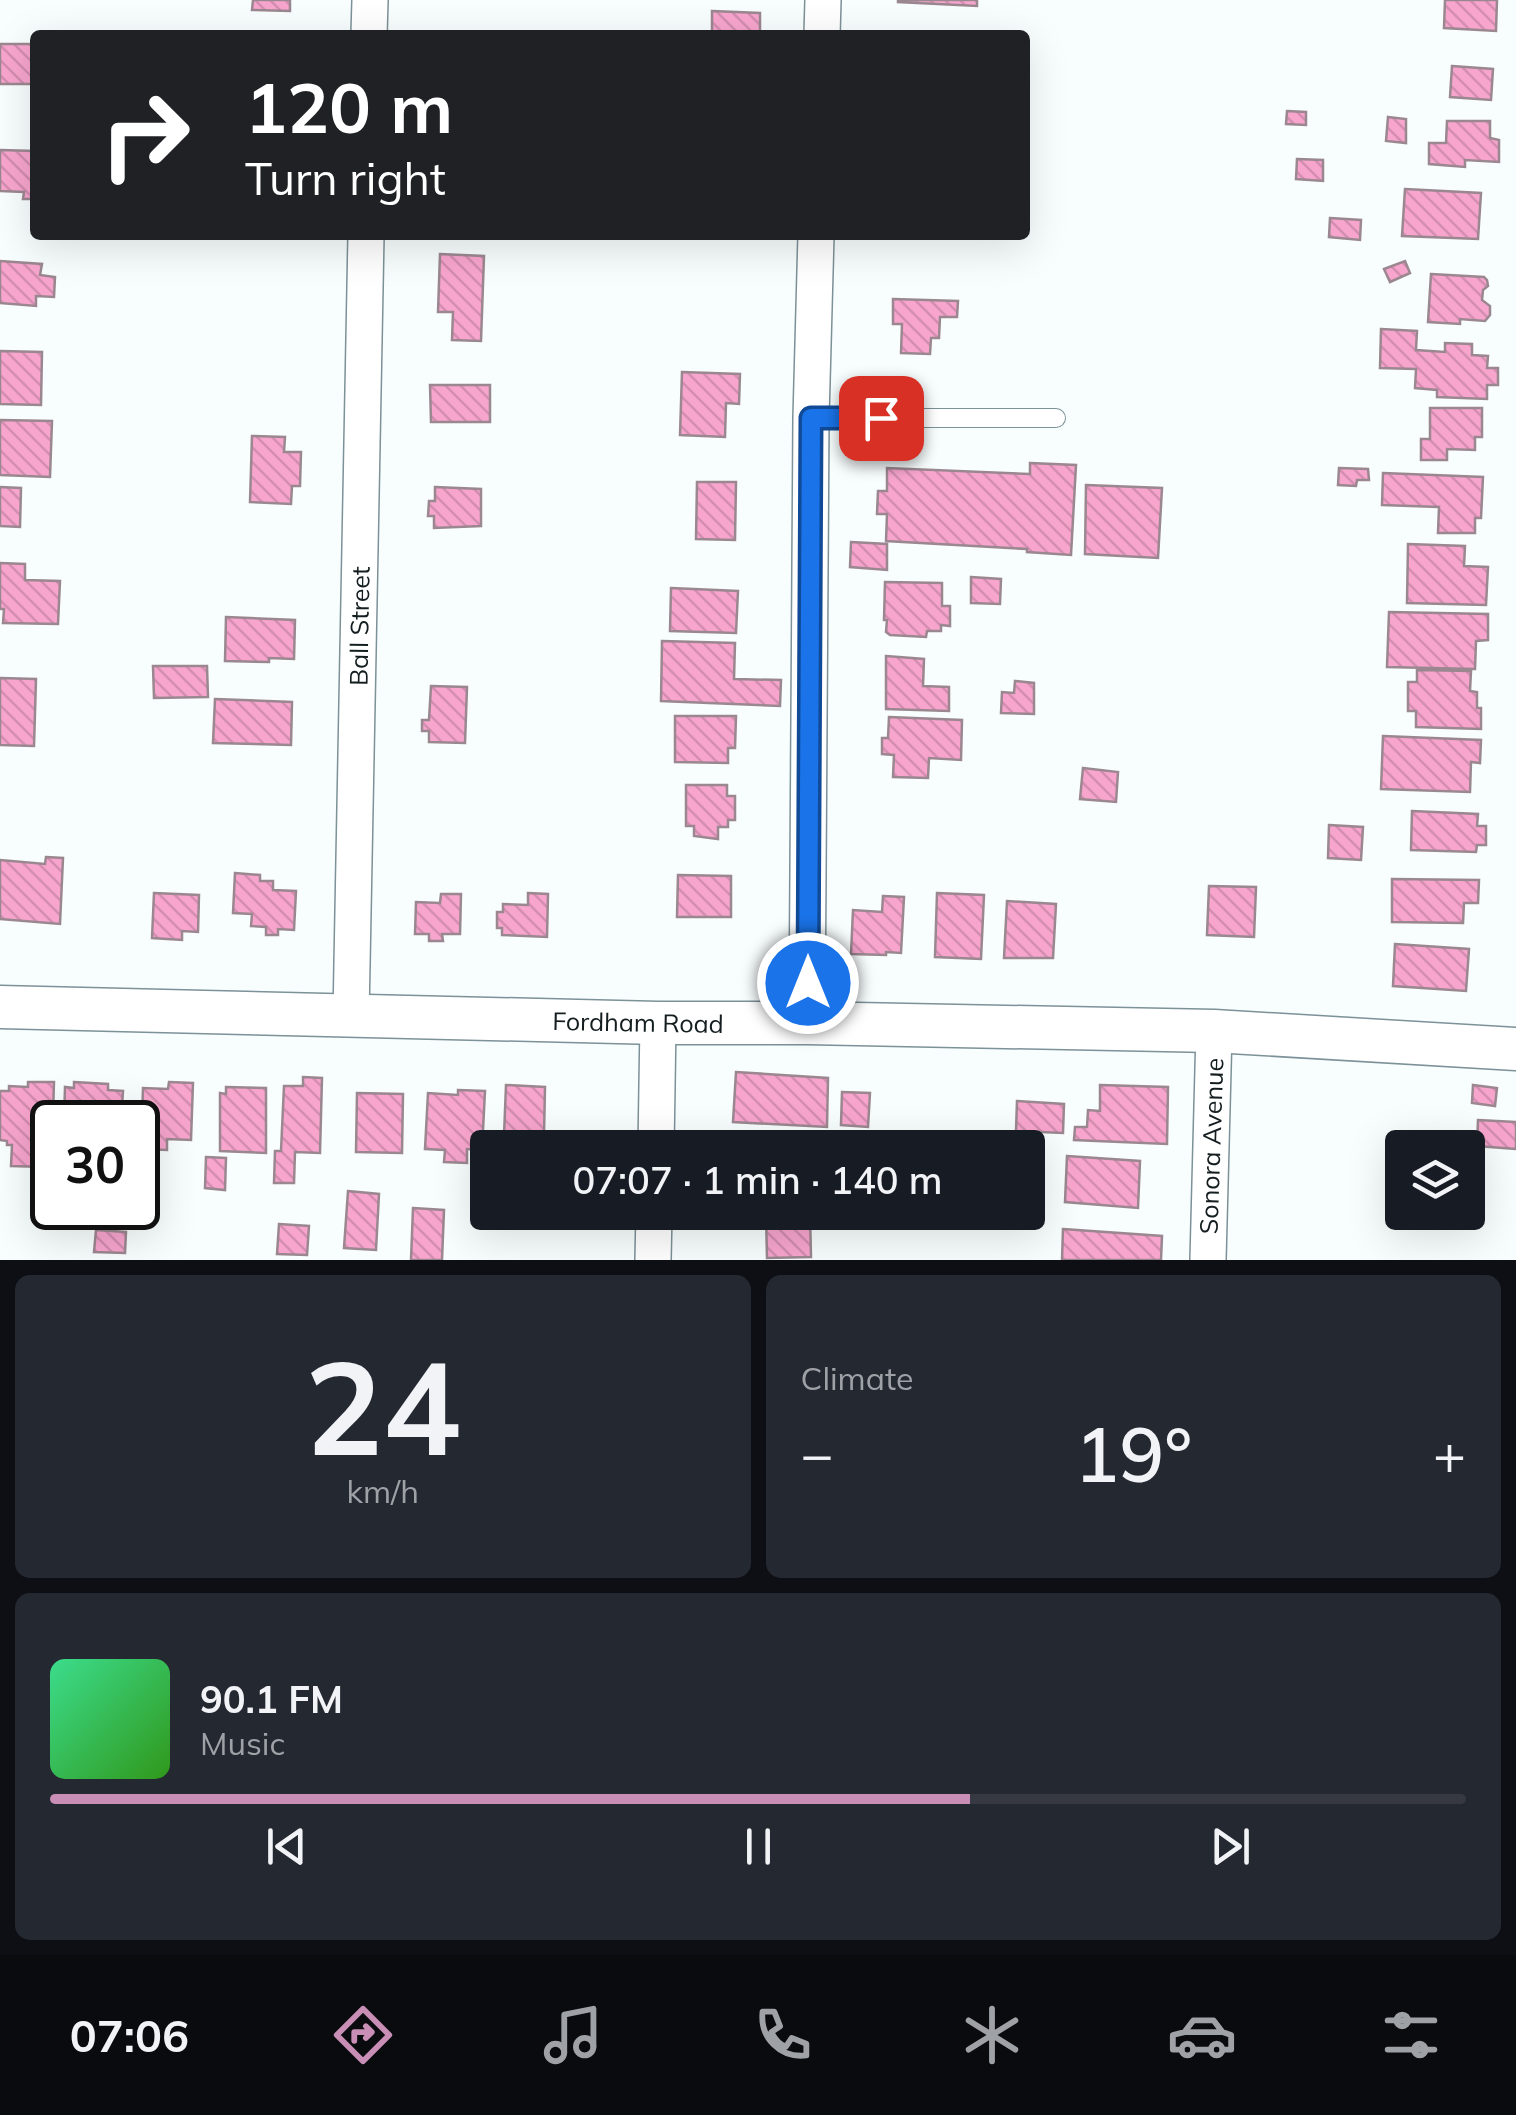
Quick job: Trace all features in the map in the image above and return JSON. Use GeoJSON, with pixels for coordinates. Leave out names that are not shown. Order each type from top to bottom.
{"type":"FeatureCollection","features":[{"type":"Feature","properties":{"kind":"street"},"geometry":{"type":"LineString","coordinates":[[369,30],[370,0]]}},
{"type":"Feature","properties":{"kind":"street"},"geometry":{"type":"LineString","coordinates":[[822,30],[823,0]]}},
{"type":"Feature","properties":{"kind":"street","name":"Ball Street"},"geometry":{"type":"LineString","coordinates":[[352,1016],[366,240]]}},
{"type":"Feature","properties":{"kind":"street"},"geometry":{"type":"LineString","coordinates":[[807,1023],[816,240]]}},
{"type":"Feature","properties":{"kind":"street","name":"Fordham Road"},"geometry":{"type":"LineString","coordinates":[[0,1007],[1214,1032],[1516,1049]]}},
{"type":"Feature","properties":{"kind":"street"},"geometry":{"type":"LineString","coordinates":[[656,1130],[658,1023]]}},
{"type":"Feature","properties":{"kind":"street","name":"Sonora Avenue"},"geometry":{"type":"LineString","coordinates":[[1208,1260],[1214,1032]]}},
{"type":"Feature","properties":{"kind":"street"},"geometry":{"type":"LineString","coordinates":[[653,1260],[654,1230]]}},
{"type":"Feature","properties":{"kind":"lane"},"geometry":{"type":"LineString","coordinates":[[811,418],[1056,418]]}},
{"type":"Feature","properties":{"kind":"building"},"geometry":{"type":"Polygon","coordinates":[[[253,0],[290,0],[290,11],[252,10],[253,0]]]}},
{"type":"Feature","properties":{"kind":"building"},"geometry":{"type":"Polygon","coordinates":[[[977,0],[977,6],[898,2],[977,0]]]}},
{"type":"Feature","properties":{"kind":"building"},"geometry":{"type":"Polygon","coordinates":[[[1445,0],[1497,0],[1496,31],[1444,28],[1445,0]]]}},
{"type":"Feature","properties":{"kind":"building"},"geometry":{"type":"Polygon","coordinates":[[[712,11],[760,13],[760,30],[712,30],[712,11]]]}},
{"type":"Feature","properties":{"kind":"building"},"geometry":{"type":"Polygon","coordinates":[[[0,44],[30,44],[30,84],[0,84],[0,44]]]}},
{"type":"Feature","properties":{"kind":"building"},"geometry":{"type":"Polygon","coordinates":[[[1452,66],[1493,69],[1491,100],[1450,97],[1452,66]]]}},
{"type":"Feature","properties":{"kind":"building"},"geometry":{"type":"Polygon","coordinates":[[[1287,111],[1306,112],[1306,125],[1286,124],[1287,111]]]}},
{"type":"Feature","properties":{"kind":"building"},"geometry":{"type":"Polygon","coordinates":[[[1388,117],[1406,119],[1406,143],[1386,141],[1388,117]]]}},
{"type":"Feature","properties":{"kind":"building"},"geometry":{"type":"Polygon","coordinates":[[[1447,121],[1490,121],[1490,138],[1499,140],[1499,162],[1465,160],[1465,167],[1429,164],[1429,143],[1446,143],[1447,121]]]}},
{"type":"Feature","properties":{"kind":"building"},"geometry":{"type":"Polygon","coordinates":[[[0,150],[30,151],[30,199],[23,199],[24,192],[0,191],[0,150]]]}},
{"type":"Feature","properties":{"kind":"building"},"geometry":{"type":"Polygon","coordinates":[[[1297,159],[1323,160],[1323,181],[1296,179],[1297,159]]]}},
{"type":"Feature","properties":{"kind":"building"},"geometry":{"type":"Polygon","coordinates":[[[1405,189],[1481,193],[1478,239],[1402,236],[1405,189]]]}},
{"type":"Feature","properties":{"kind":"building"},"geometry":{"type":"Polygon","coordinates":[[[1330,218],[1361,220],[1360,240],[1329,237],[1330,218]]]}},
{"type":"Feature","properties":{"kind":"building"},"geometry":{"type":"Polygon","coordinates":[[[440,254],[484,256],[481,341],[452,340],[453,312],[438,312],[440,254]]]}},
{"type":"Feature","properties":{"kind":"building"},"geometry":{"type":"Polygon","coordinates":[[[0,261],[42,264],[40,275],[55,277],[54,297],[36,296],[36,306],[0,303],[0,261]]]}},
{"type":"Feature","properties":{"kind":"building"},"geometry":{"type":"Polygon","coordinates":[[[1405,261],[1410,273],[1390,282],[1384,269],[1405,261]]]}},
{"type":"Feature","properties":{"kind":"building"},"geometry":{"type":"Polygon","coordinates":[[[1431,274],[1484,277],[1488,286],[1483,290],[1482,300],[1490,306],[1490,315],[1485,321],[1460,319],[1460,324],[1428,322],[1431,274]]]}},
{"type":"Feature","properties":{"kind":"building"},"geometry":{"type":"Polygon","coordinates":[[[893,299],[958,301],[957,317],[940,317],[939,338],[931,338],[930,354],[901,353],[902,324],[893,324],[893,299]]]}},
{"type":"Feature","properties":{"kind":"building"},"geometry":{"type":"Polygon","coordinates":[[[1381,329],[1417,331],[1416,350],[1445,352],[1445,343],[1472,344],[1472,355],[1488,356],[1487,368],[1498,368],[1498,385],[1487,385],[1487,399],[1437,397],[1437,390],[1415,388],[1416,369],[1380,368],[1381,329]]]}},
{"type":"Feature","properties":{"kind":"building"},"geometry":{"type":"Polygon","coordinates":[[[0,351],[42,352],[41,405],[0,404],[0,351]]]}},
{"type":"Feature","properties":{"kind":"building"},"geometry":{"type":"Polygon","coordinates":[[[682,372],[740,374],[739,404],[726,403],[725,437],[680,435],[682,372]]]}},
{"type":"Feature","properties":{"kind":"building"},"geometry":{"type":"Polygon","coordinates":[[[430,385],[490,385],[490,422],[431,422],[430,385]]]}},
{"type":"Feature","properties":{"kind":"building"},"geometry":{"type":"Polygon","coordinates":[[[1430,408],[1482,408],[1482,437],[1475,437],[1475,450],[1447,449],[1447,460],[1421,460],[1421,439],[1430,439],[1430,408]]]}},
{"type":"Feature","properties":{"kind":"building"},"geometry":{"type":"Polygon","coordinates":[[[0,420],[52,421],[50,477],[0,475],[0,420]]]}},
{"type":"Feature","properties":{"kind":"building"},"geometry":{"type":"Polygon","coordinates":[[[252,436],[285,437],[284,452],[301,452],[300,486],[292,486],[291,504],[250,502],[252,436]]]}},
{"type":"Feature","properties":{"kind":"building"},"geometry":{"type":"Polygon","coordinates":[[[1030,463],[1076,465],[1071,555],[886,541],[887,514],[877,514],[878,491],[887,491],[887,468],[1030,474],[1030,463]]]}},
{"type":"Feature","properties":{"kind":"building"},"geometry":{"type":"Polygon","coordinates":[[[1339,468],[1368,469],[1369,480],[1357,480],[1356,486],[1338,485],[1339,468]]]}},
{"type":"Feature","properties":{"kind":"building"},"geometry":{"type":"Polygon","coordinates":[[[1383,473],[1483,477],[1481,518],[1475,518],[1475,533],[1438,533],[1439,507],[1382,505],[1383,473]]]}},
{"type":"Feature","properties":{"kind":"building"},"geometry":{"type":"Polygon","coordinates":[[[697,482],[736,482],[735,540],[696,539],[697,482]]]}},
{"type":"Feature","properties":{"kind":"building"},"geometry":{"type":"Polygon","coordinates":[[[1086,485],[1162,488],[1158,558],[1085,554],[1086,485]]]}},
{"type":"Feature","properties":{"kind":"building"},"geometry":{"type":"Polygon","coordinates":[[[0,487],[21,488],[20,527],[0,526],[0,487]]]}},
{"type":"Feature","properties":{"kind":"building"},"geometry":{"type":"Polygon","coordinates":[[[435,487],[481,489],[481,526],[434,528],[434,516],[428,516],[429,501],[435,501],[435,487]]]}},
{"type":"Feature","properties":{"kind":"building"},"geometry":{"type":"Polygon","coordinates":[[[851,542],[887,544],[887,570],[850,567],[851,542]]]}},
{"type":"Feature","properties":{"kind":"building"},"geometry":{"type":"Polygon","coordinates":[[[1408,544],[1465,546],[1464,566],[1488,567],[1486,605],[1407,603],[1408,544]]]}},
{"type":"Feature","properties":{"kind":"building"},"geometry":{"type":"Polygon","coordinates":[[[0,563],[25,564],[25,580],[60,581],[58,624],[3,623],[0,563]]]}},
{"type":"Feature","properties":{"kind":"building"},"geometry":{"type":"Polygon","coordinates":[[[971,577],[1001,579],[1000,604],[971,603],[971,577]]]}},
{"type":"Feature","properties":{"kind":"building"},"geometry":{"type":"Polygon","coordinates":[[[885,582],[942,583],[942,606],[950,606],[950,626],[927,631],[926,637],[890,635],[884,620],[885,582]]]}},
{"type":"Feature","properties":{"kind":"building"},"geometry":{"type":"Polygon","coordinates":[[[671,588],[738,591],[736,633],[670,631],[671,588]]]}},
{"type":"Feature","properties":{"kind":"building"},"geometry":{"type":"Polygon","coordinates":[[[1389,612],[1488,614],[1488,640],[1476,641],[1475,669],[1387,667],[1389,612]]]}},
{"type":"Feature","properties":{"kind":"building"},"geometry":{"type":"Polygon","coordinates":[[[226,617],[295,620],[294,659],[225,661],[226,617]]]}},
{"type":"Feature","properties":{"kind":"building"},"geometry":{"type":"Polygon","coordinates":[[[662,641],[735,643],[734,679],[781,680],[780,706],[661,701],[662,641]]]}},
{"type":"Feature","properties":{"kind":"building"},"geometry":{"type":"Polygon","coordinates":[[[886,656],[924,659],[923,686],[949,687],[949,711],[886,709],[886,656]]]}},
{"type":"Feature","properties":{"kind":"building"},"geometry":{"type":"Polygon","coordinates":[[[153,666],[207,666],[208,697],[154,698],[153,666]]]}},
{"type":"Feature","properties":{"kind":"building"},"geometry":{"type":"Polygon","coordinates":[[[1417,670],[1471,671],[1470,691],[1477,692],[1481,729],[1416,727],[1416,711],[1408,711],[1408,682],[1417,682],[1417,670]]]}},
{"type":"Feature","properties":{"kind":"building"},"geometry":{"type":"Polygon","coordinates":[[[0,678],[36,679],[34,746],[0,745],[0,678]]]}},
{"type":"Feature","properties":{"kind":"building"},"geometry":{"type":"Polygon","coordinates":[[[1015,681],[1034,683],[1034,714],[1001,713],[1002,692],[1014,693],[1015,681]]]}},
{"type":"Feature","properties":{"kind":"building"},"geometry":{"type":"Polygon","coordinates":[[[431,686],[467,687],[465,743],[429,742],[429,731],[422,731],[422,720],[429,720],[431,686]]]}},
{"type":"Feature","properties":{"kind":"building"},"geometry":{"type":"Polygon","coordinates":[[[215,699],[292,702],[291,745],[213,743],[215,699]]]}},
{"type":"Feature","properties":{"kind":"building"},"geometry":{"type":"Polygon","coordinates":[[[675,716],[736,716],[735,748],[728,748],[728,763],[675,762],[675,716]]]}},
{"type":"Feature","properties":{"kind":"building"},"geometry":{"type":"Polygon","coordinates":[[[889,717],[962,720],[961,760],[929,758],[928,778],[893,777],[894,755],[882,754],[889,717]]]}},
{"type":"Feature","properties":{"kind":"building"},"geometry":{"type":"Polygon","coordinates":[[[1383,736],[1481,740],[1480,763],[1471,762],[1470,792],[1381,789],[1383,736]]]}},
{"type":"Feature","properties":{"kind":"building"},"geometry":{"type":"Polygon","coordinates":[[[1083,768],[1118,772],[1116,802],[1080,799],[1083,768]]]}},
{"type":"Feature","properties":{"kind":"building"},"geometry":{"type":"Polygon","coordinates":[[[686,785],[727,785],[727,796],[735,796],[735,820],[728,820],[728,827],[718,827],[718,839],[694,836],[694,826],[686,826],[686,785]]]}},
{"type":"Feature","properties":{"kind":"building"},"geometry":{"type":"Polygon","coordinates":[[[1412,811],[1478,814],[1477,826],[1486,826],[1486,845],[1477,845],[1476,852],[1411,850],[1412,811]]]}},
{"type":"Feature","properties":{"kind":"building"},"geometry":{"type":"Polygon","coordinates":[[[1329,825],[1363,827],[1361,860],[1328,858],[1329,825]]]}},
{"type":"Feature","properties":{"kind":"building"},"geometry":{"type":"Polygon","coordinates":[[[46,857],[63,858],[60,924],[0,919],[0,860],[45,864],[46,857]]]}},
{"type":"Feature","properties":{"kind":"building"},"geometry":{"type":"Polygon","coordinates":[[[235,873],[260,875],[260,881],[273,881],[273,890],[296,891],[294,930],[278,929],[278,935],[266,935],[266,927],[251,926],[252,914],[233,913],[235,873]]]}},
{"type":"Feature","properties":{"kind":"building"},"geometry":{"type":"Polygon","coordinates":[[[678,875],[731,876],[731,917],[677,917],[678,875]]]}},
{"type":"Feature","properties":{"kind":"building"},"geometry":{"type":"Polygon","coordinates":[[[1392,879],[1479,880],[1478,903],[1464,903],[1463,923],[1392,922],[1392,879]]]}},
{"type":"Feature","properties":{"kind":"building"},"geometry":{"type":"Polygon","coordinates":[[[1209,886],[1256,887],[1254,937],[1207,935],[1209,886]]]}},
{"type":"Feature","properties":{"kind":"building"},"geometry":{"type":"Polygon","coordinates":[[[154,893],[199,895],[198,932],[182,931],[182,940],[152,938],[154,893]]]}},
{"type":"Feature","properties":{"kind":"building"},"geometry":{"type":"Polygon","coordinates":[[[528,893],[548,894],[547,937],[502,935],[502,928],[497,928],[497,912],[503,912],[503,904],[528,905],[528,893]]]}},
{"type":"Feature","properties":{"kind":"building"},"geometry":{"type":"Polygon","coordinates":[[[937,893],[984,895],[981,959],[935,957],[937,893]]]}},
{"type":"Feature","properties":{"kind":"building"},"geometry":{"type":"Polygon","coordinates":[[[441,894],[461,894],[460,934],[442,934],[443,941],[429,941],[429,934],[415,934],[416,902],[440,903],[441,894]]]}},
{"type":"Feature","properties":{"kind":"building"},"geometry":{"type":"Polygon","coordinates":[[[883,896],[904,897],[901,953],[851,954],[853,910],[882,912],[883,896]]]}},
{"type":"Feature","properties":{"kind":"building"},"geometry":{"type":"Polygon","coordinates":[[[1007,901],[1056,904],[1053,958],[1004,958],[1007,901]]]}},
{"type":"Feature","properties":{"kind":"building"},"geometry":{"type":"Polygon","coordinates":[[[1395,944],[1469,949],[1466,991],[1393,986],[1395,944]]]}},
{"type":"Feature","properties":{"kind":"building"},"geometry":{"type":"Polygon","coordinates":[[[736,1072],[828,1078],[827,1127],[733,1122],[736,1072]]]}},
{"type":"Feature","properties":{"kind":"building"},"geometry":{"type":"Polygon","coordinates":[[[303,1077],[322,1078],[320,1153],[295,1152],[294,1183],[274,1183],[275,1151],[281,1151],[284,1086],[303,1086],[303,1077]]]}},
{"type":"Feature","properties":{"kind":"building"},"geometry":{"type":"Polygon","coordinates":[[[28,1082],[54,1082],[53,1100],[30,1100],[30,1167],[11,1166],[12,1145],[0,1140],[0,1091],[9,1091],[9,1086],[28,1087],[28,1082]]]}},
{"type":"Feature","properties":{"kind":"building"},"geometry":{"type":"Polygon","coordinates":[[[74,1082],[108,1084],[108,1090],[123,1091],[122,1100],[65,1100],[65,1087],[74,1088],[74,1082]]]}},
{"type":"Feature","properties":{"kind":"building"},"geometry":{"type":"Polygon","coordinates":[[[169,1082],[193,1083],[191,1140],[167,1139],[167,1150],[160,1150],[160,1100],[143,1100],[143,1088],[168,1089],[169,1082]]]}},
{"type":"Feature","properties":{"kind":"building"},"geometry":{"type":"Polygon","coordinates":[[[506,1085],[545,1087],[544,1130],[504,1130],[506,1085]]]}},
{"type":"Feature","properties":{"kind":"building"},"geometry":{"type":"Polygon","coordinates":[[[1100,1085],[1168,1087],[1167,1144],[1074,1140],[1075,1127],[1087,1127],[1088,1110],[1100,1111],[1100,1085]]]}},
{"type":"Feature","properties":{"kind":"building"},"geometry":{"type":"Polygon","coordinates":[[[1473,1085],[1497,1088],[1495,1106],[1472,1103],[1473,1085]]]}},
{"type":"Feature","properties":{"kind":"building"},"geometry":{"type":"Polygon","coordinates":[[[226,1087],[266,1088],[266,1153],[220,1151],[220,1093],[226,1094],[226,1087]]]}},
{"type":"Feature","properties":{"kind":"building"},"geometry":{"type":"Polygon","coordinates":[[[458,1090],[485,1091],[483,1130],[470,1130],[467,1163],[444,1162],[445,1150],[425,1149],[428,1093],[458,1095],[458,1090]]]}},
{"type":"Feature","properties":{"kind":"building"},"geometry":{"type":"Polygon","coordinates":[[[842,1092],[870,1093],[868,1127],[841,1125],[842,1092]]]}},
{"type":"Feature","properties":{"kind":"building"},"geometry":{"type":"Polygon","coordinates":[[[357,1093],[403,1094],[402,1153],[356,1152],[357,1093]]]}},
{"type":"Feature","properties":{"kind":"building"},"geometry":{"type":"Polygon","coordinates":[[[1017,1101],[1064,1104],[1063,1133],[1016,1130],[1017,1101]]]}},
{"type":"Feature","properties":{"kind":"building"},"geometry":{"type":"Polygon","coordinates":[[[1478,1120],[1516,1122],[1516,1149],[1485,1147],[1485,1130],[1478,1130],[1478,1120]]]}},
{"type":"Feature","properties":{"kind":"building"},"geometry":{"type":"Polygon","coordinates":[[[1067,1156],[1140,1161],[1138,1208],[1065,1202],[1067,1156]]]}},
{"type":"Feature","properties":{"kind":"building"},"geometry":{"type":"Polygon","coordinates":[[[206,1157],[226,1158],[225,1190],[205,1188],[206,1157]]]}},
{"type":"Feature","properties":{"kind":"building"},"geometry":{"type":"Polygon","coordinates":[[[348,1191],[379,1194],[376,1250],[344,1248],[348,1191]]]}},
{"type":"Feature","properties":{"kind":"building"},"geometry":{"type":"Polygon","coordinates":[[[413,1208],[444,1210],[442,1260],[411,1260],[413,1208]]]}},
{"type":"Feature","properties":{"kind":"building"},"geometry":{"type":"Polygon","coordinates":[[[279,1224],[309,1226],[307,1255],[277,1254],[279,1224]]]}},
{"type":"Feature","properties":{"kind":"building"},"geometry":{"type":"Polygon","coordinates":[[[1063,1229],[1162,1236],[1161,1260],[1062,1260],[1063,1229]]]}},
{"type":"Feature","properties":{"kind":"building"},"geometry":{"type":"Polygon","coordinates":[[[96,1230],[126,1232],[125,1253],[94,1252],[96,1230]]]}},
{"type":"Feature","properties":{"kind":"building"},"geometry":{"type":"Polygon","coordinates":[[[766,1230],[810,1230],[811,1257],[767,1258],[766,1230]]]}},
{"type":"Feature","properties":{"kind":"route"},"geometry":{"type":"LineString","coordinates":[[808,983],[811,418],[881,418]]}}]}
